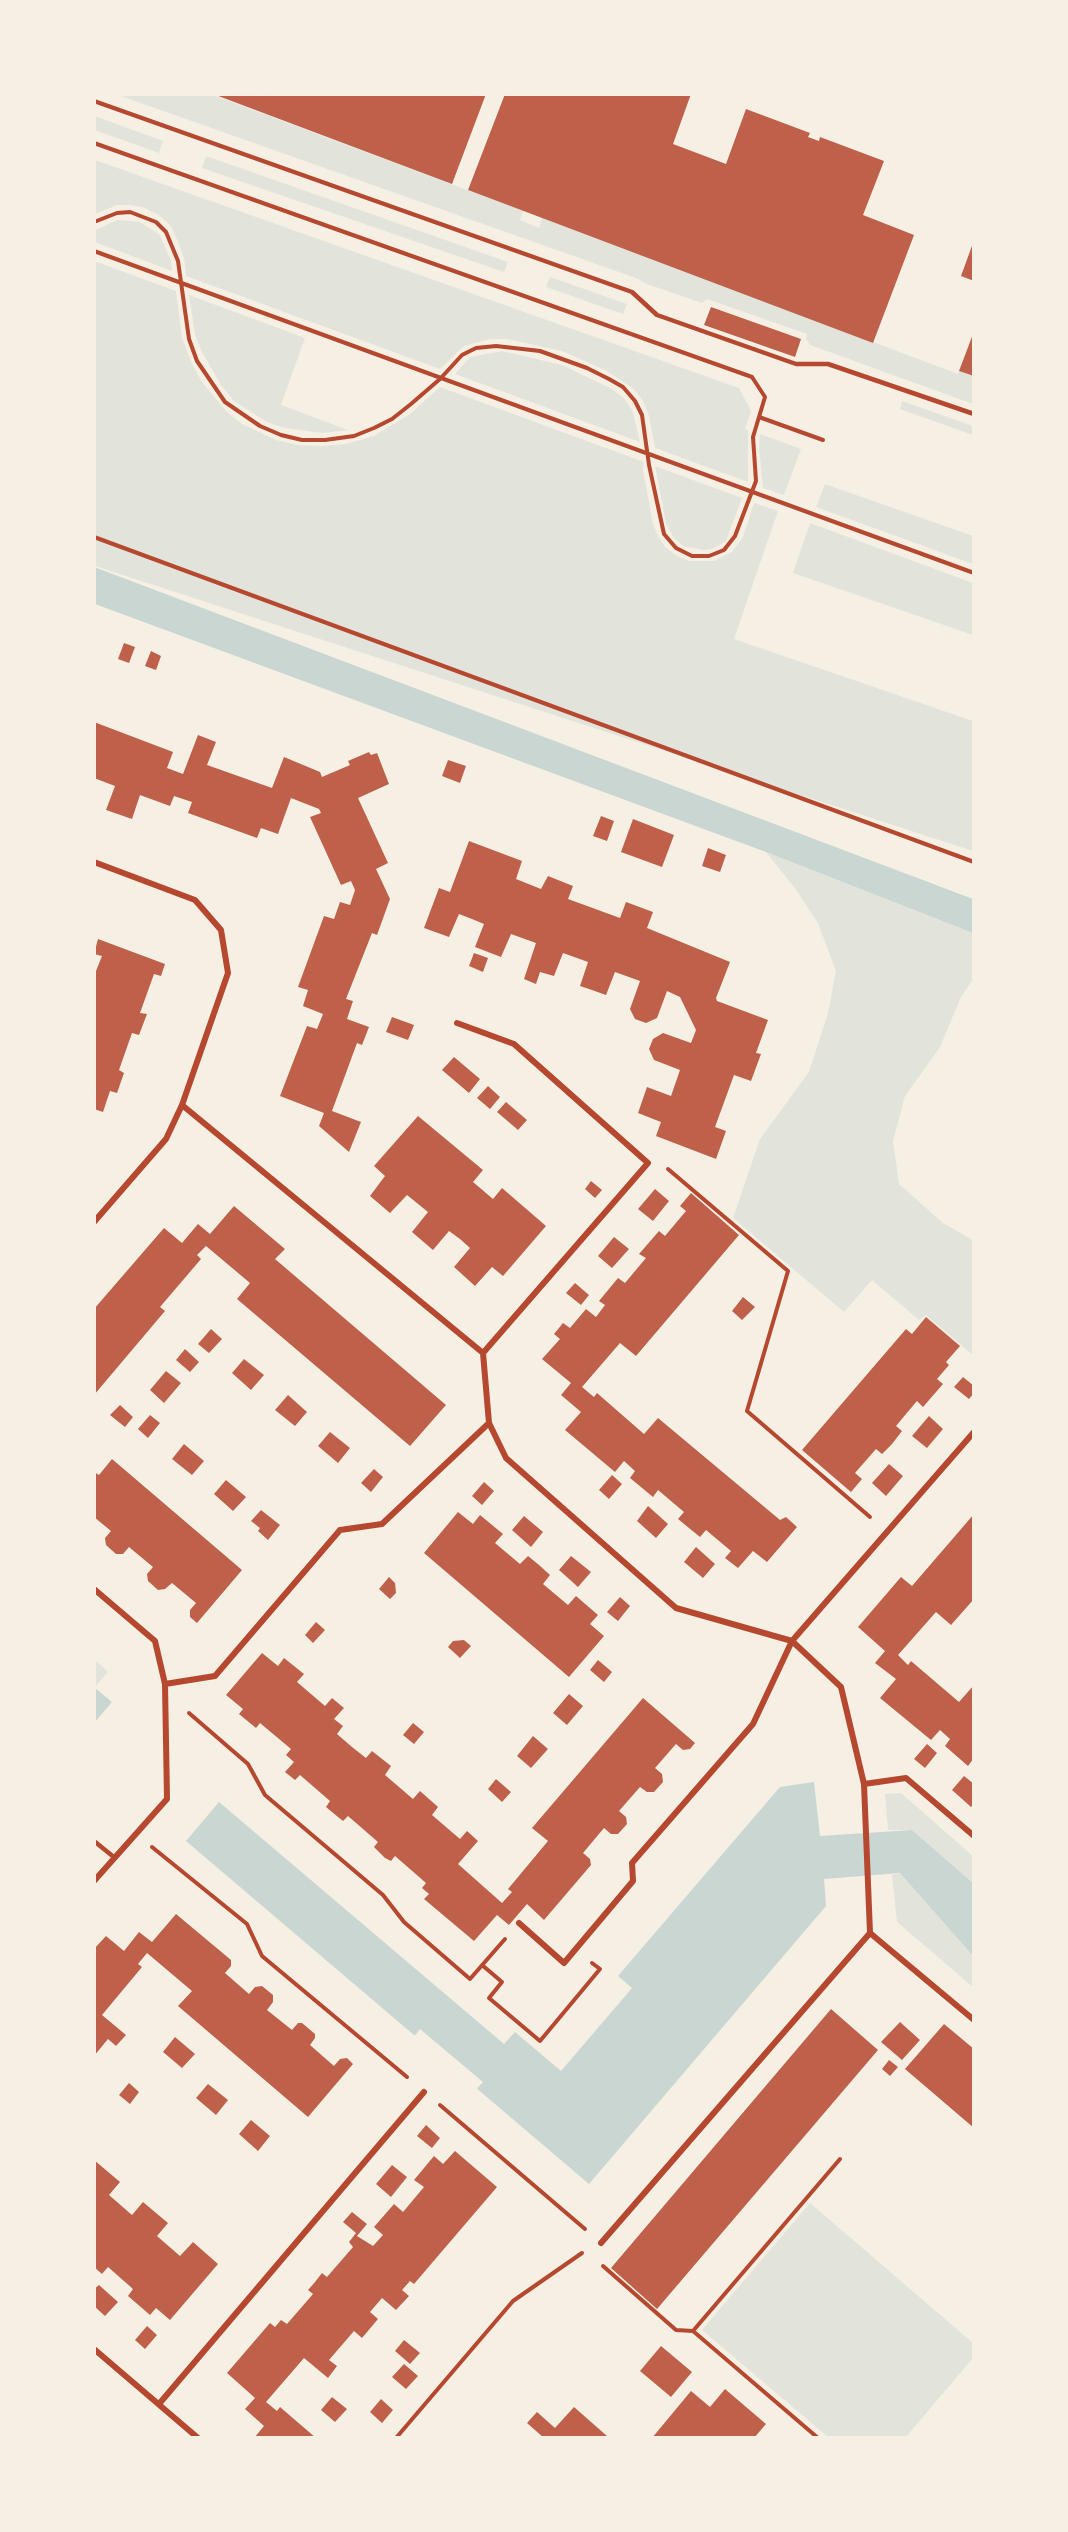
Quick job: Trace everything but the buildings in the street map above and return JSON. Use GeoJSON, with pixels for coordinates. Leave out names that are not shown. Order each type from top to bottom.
{"type":"FeatureCollection","features":[{"type":"Feature","properties":{"kind":"street"},"geometry":{"type":"LineString","coordinates":[[94,862],[195,900],[221,930],[228,973],[182,1105],[166,1139],[94,1222]]}},
{"type":"Feature","properties":{"kind":"street"},"geometry":{"type":"LineString","coordinates":[[457,1023],[514,1044],[648,1163],[483,1353]]}},
{"type":"Feature","properties":{"kind":"street"},"geometry":{"type":"LineString","coordinates":[[182,1105],[483,1353],[489,1423],[506,1458],[676,1608],[792,1641],[841,1687],[864,1784],[870,1933],[601,2242]]}},
{"type":"Feature","properties":{"kind":"street"},"geometry":{"type":"LineString","coordinates":[[165,1684],[215,1676],[340,1530],[382,1524],[489,1423]]}},
{"type":"Feature","properties":{"kind":"street"},"geometry":{"type":"LineString","coordinates":[[519,1923],[564,1963],[633,1881],[632,1863],[753,1724],[792,1641],[974,1432]]}},
{"type":"Feature","properties":{"kind":"street"},"geometry":{"type":"LineString","coordinates":[[94,1589],[155,1641],[165,1684],[167,1799],[94,1881]]}},
{"type":"Feature","properties":{"kind":"street"},"geometry":{"type":"LineString","coordinates":[[864,1784],[906,1778],[974,1836]]}},
{"type":"Feature","properties":{"kind":"street"},"geometry":{"type":"LineString","coordinates":[[870,1933],[974,2020]]}},
{"type":"Feature","properties":{"kind":"street"},"geometry":{"type":"LineString","coordinates":[[159,2404],[424,2092]]}},
{"type":"Feature","properties":{"kind":"street"},"geometry":{"type":"LineString","coordinates":[[94,2349],[198,2438]]}},
{"type":"Feature","properties":{"kind":"lane"},"geometry":{"type":"LineString","coordinates":[[94,101],[632,292],[657,315],[796,364],[828,364],[974,414]]}},
{"type":"Feature","properties":{"kind":"lane"},"geometry":{"type":"LineString","coordinates":[[94,1841],[115,1858]]}},
{"type":"Feature","properties":{"kind":"path"},"geometry":{"type":"LineString","coordinates":[[94,143],[752,377],[765,397],[753,437],[756,481],[735,536],[724,550],[709,556],[692,556],[676,548],[664,534],[642,415],[635,401],[623,387],[609,379],[562,358],[519,347],[476,348],[462,355],[440,379],[392,419],[354,436],[302,440],[281,435],[241,415],[225,402],[197,361],[189,339],[174,249],[166,232],[156,222],[130,212],[117,213],[94,222]]}},
{"type":"Feature","properties":{"kind":"path"},"geometry":{"type":"LineString","coordinates":[[94,251],[974,573]]}},
{"type":"Feature","properties":{"kind":"path"},"geometry":{"type":"LineString","coordinates":[[759,417],[823,440]]}},
{"type":"Feature","properties":{"kind":"path"},"geometry":{"type":"LineString","coordinates":[[94,537],[974,862]]}},
{"type":"Feature","properties":{"kind":"path"},"geometry":{"type":"LineString","coordinates":[[648,1163],[665,1166],[788,1271],[747,1411],[887,1531]]}},
{"type":"Feature","properties":{"kind":"path"},"geometry":{"type":"LineString","coordinates":[[165,1694],[248,1764],[265,1795],[383,1895],[404,1922],[470,1979],[519,1923]]}},
{"type":"Feature","properties":{"kind":"path"},"geometry":{"type":"LineString","coordinates":[[135,1833],[247,1924],[262,1956],[601,2242],[513,2301],[396,2438]]}},
{"type":"Feature","properties":{"kind":"path"},"geometry":{"type":"LineString","coordinates":[[482,1965],[502,1982],[489,1998],[540,2042],[600,1970],[576,1949]]}},
{"type":"Feature","properties":{"kind":"path"},"geometry":{"type":"LineString","coordinates":[[693,2331],[840,2160]]}},
{"type":"Feature","properties":{"kind":"path"},"geometry":{"type":"LineString","coordinates":[[586,2251],[676,2330],[693,2331],[818,2438]]}},
{"type":"Feature","properties":{"kind":"shaded area"},"geometry":{"type":"Polygon","coordinates":[[[118,95],[213,95],[523,211],[520,220],[539,228],[542,218],[958,374],[959,371],[973,376],[973,404],[810,345],[806,339],[807,334],[707,299],[702,303],[647,284],[636,278],[118,95]]]}},
{"type":"Feature","properties":{"kind":"shaded area"},"geometry":{"type":"Polygon","coordinates":[[[95,116],[163,141],[159,153],[95,130],[95,116]]]}},
{"type":"Feature","properties":{"kind":"shaded area"},"geometry":{"type":"Polygon","coordinates":[[[206,156],[508,262],[504,272],[202,168],[206,156]]]}},
{"type":"Feature","properties":{"kind":"shaded area"},"geometry":{"type":"Polygon","coordinates":[[[95,160],[739,388],[751,411],[745,429],[748,430],[748,482],[655,448],[649,416],[643,401],[634,389],[605,370],[562,351],[508,339],[490,339],[464,346],[440,369],[186,276],[184,258],[178,241],[170,225],[159,215],[132,205],[117,205],[95,214],[95,160]]]}},
{"type":"Feature","properties":{"kind":"shaded area"},"geometry":{"type":"Polygon","coordinates":[[[118,220],[140,222],[160,235],[171,261],[172,271],[95,242],[95,230],[118,220]]]}},
{"type":"Feature","properties":{"kind":"shaded area"},"geometry":{"type":"Polygon","coordinates":[[[94,261],[176,291],[182,338],[202,382],[227,412],[242,424],[276,440],[298,445],[322,446],[346,444],[374,436],[410,414],[440,387],[644,462],[643,470],[653,524],[658,536],[665,547],[689,561],[714,561],[732,552],[743,537],[754,503],[778,511],[734,639],[973,721],[973,851],[95,566],[94,261]]]}},
{"type":"Feature","properties":{"kind":"shaded area"},"geometry":{"type":"Polygon","coordinates":[[[550,277],[627,304],[623,314],[546,287],[550,277]]]}},
{"type":"Feature","properties":{"kind":"shaded area"},"geometry":{"type":"Polygon","coordinates":[[[189,295],[305,338],[281,405],[348,430],[323,433],[285,428],[267,422],[234,401],[221,385],[202,352],[195,335],[189,295]]]}},
{"type":"Feature","properties":{"kind":"shaded area"},"geometry":{"type":"Polygon","coordinates":[[[502,351],[562,365],[612,389],[625,399],[633,412],[640,442],[455,374],[470,357],[502,351]]]}},
{"type":"Feature","properties":{"kind":"shaded area"},"geometry":{"type":"Polygon","coordinates":[[[902,401],[973,426],[973,435],[900,409],[902,401]]]}},
{"type":"Feature","properties":{"kind":"shaded area"},"geometry":{"type":"Polygon","coordinates":[[[760,434],[801,449],[784,495],[763,488],[760,434]]]}},
{"type":"Feature","properties":{"kind":"shaded area"},"geometry":{"type":"Polygon","coordinates":[[[655,466],[742,498],[726,541],[712,549],[703,550],[683,546],[674,538],[666,523],[655,466]]]}},
{"type":"Feature","properties":{"kind":"shaded area"},"geometry":{"type":"Polygon","coordinates":[[[825,484],[973,536],[973,564],[816,507],[825,484]]]}},
{"type":"Feature","properties":{"kind":"shaded area"},"geometry":{"type":"Polygon","coordinates":[[[810,523],[973,583],[973,635],[793,573],[810,523]]]}},
{"type":"Feature","properties":{"kind":"shaded area"},"geometry":{"type":"Polygon","coordinates":[[[94,567],[973,899],[973,933],[766,852],[95,604],[94,567]]]}},
{"type":"Feature","properties":{"kind":"shaded area"},"geometry":{"type":"Polygon","coordinates":[[[766,852],[973,933],[973,979],[961,997],[940,1047],[905,1096],[893,1141],[899,1184],[943,1223],[973,1240],[973,1355],[926,1315],[919,1320],[872,1280],[844,1312],[733,1218],[760,1139],[809,1072],[828,1013],[836,971],[818,923],[797,891],[766,852]]]}},
{"type":"Feature","properties":{"kind":"shaded area"},"geometry":{"type":"Polygon","coordinates":[[[95,1660],[108,1672],[95,1687],[95,1660]]]}},
{"type":"Feature","properties":{"kind":"shaded area"},"geometry":{"type":"Polygon","coordinates":[[[95,1688],[112,1702],[95,1722],[95,1688]]]}},
{"type":"Feature","properties":{"kind":"shaded area"},"geometry":{"type":"Polygon","coordinates":[[[814,1782],[820,1836],[912,1830],[973,1883],[973,1956],[900,1873],[824,1879],[826,1906],[589,2184],[186,1841],[219,1802],[504,2044],[515,2032],[561,2071],[632,1988],[618,1976],[780,1787],[814,1782]]]}},
{"type":"Feature","properties":{"kind":"shaded area"},"geometry":{"type":"Polygon","coordinates":[[[901,1793],[973,1856],[973,1883],[912,1830],[888,1830],[885,1794],[901,1793]]]}},
{"type":"Feature","properties":{"kind":"shaded area"},"geometry":{"type":"Polygon","coordinates":[[[900,1873],[973,1956],[973,1987],[897,1922],[892,1875],[900,1873]]]}},
{"type":"Feature","properties":{"kind":"shaded area"},"geometry":{"type":"Polygon","coordinates":[[[810,2203],[973,2343],[973,2358],[906,2437],[828,2437],[702,2330],[810,2203]]]}},
{"type":"Feature","properties":{"kind":"pier"},"geometry":{"type":"Polygon","coordinates":[[[420,2029],[483,2082],[475,2091],[413,2038],[420,2029]]]}}]}
